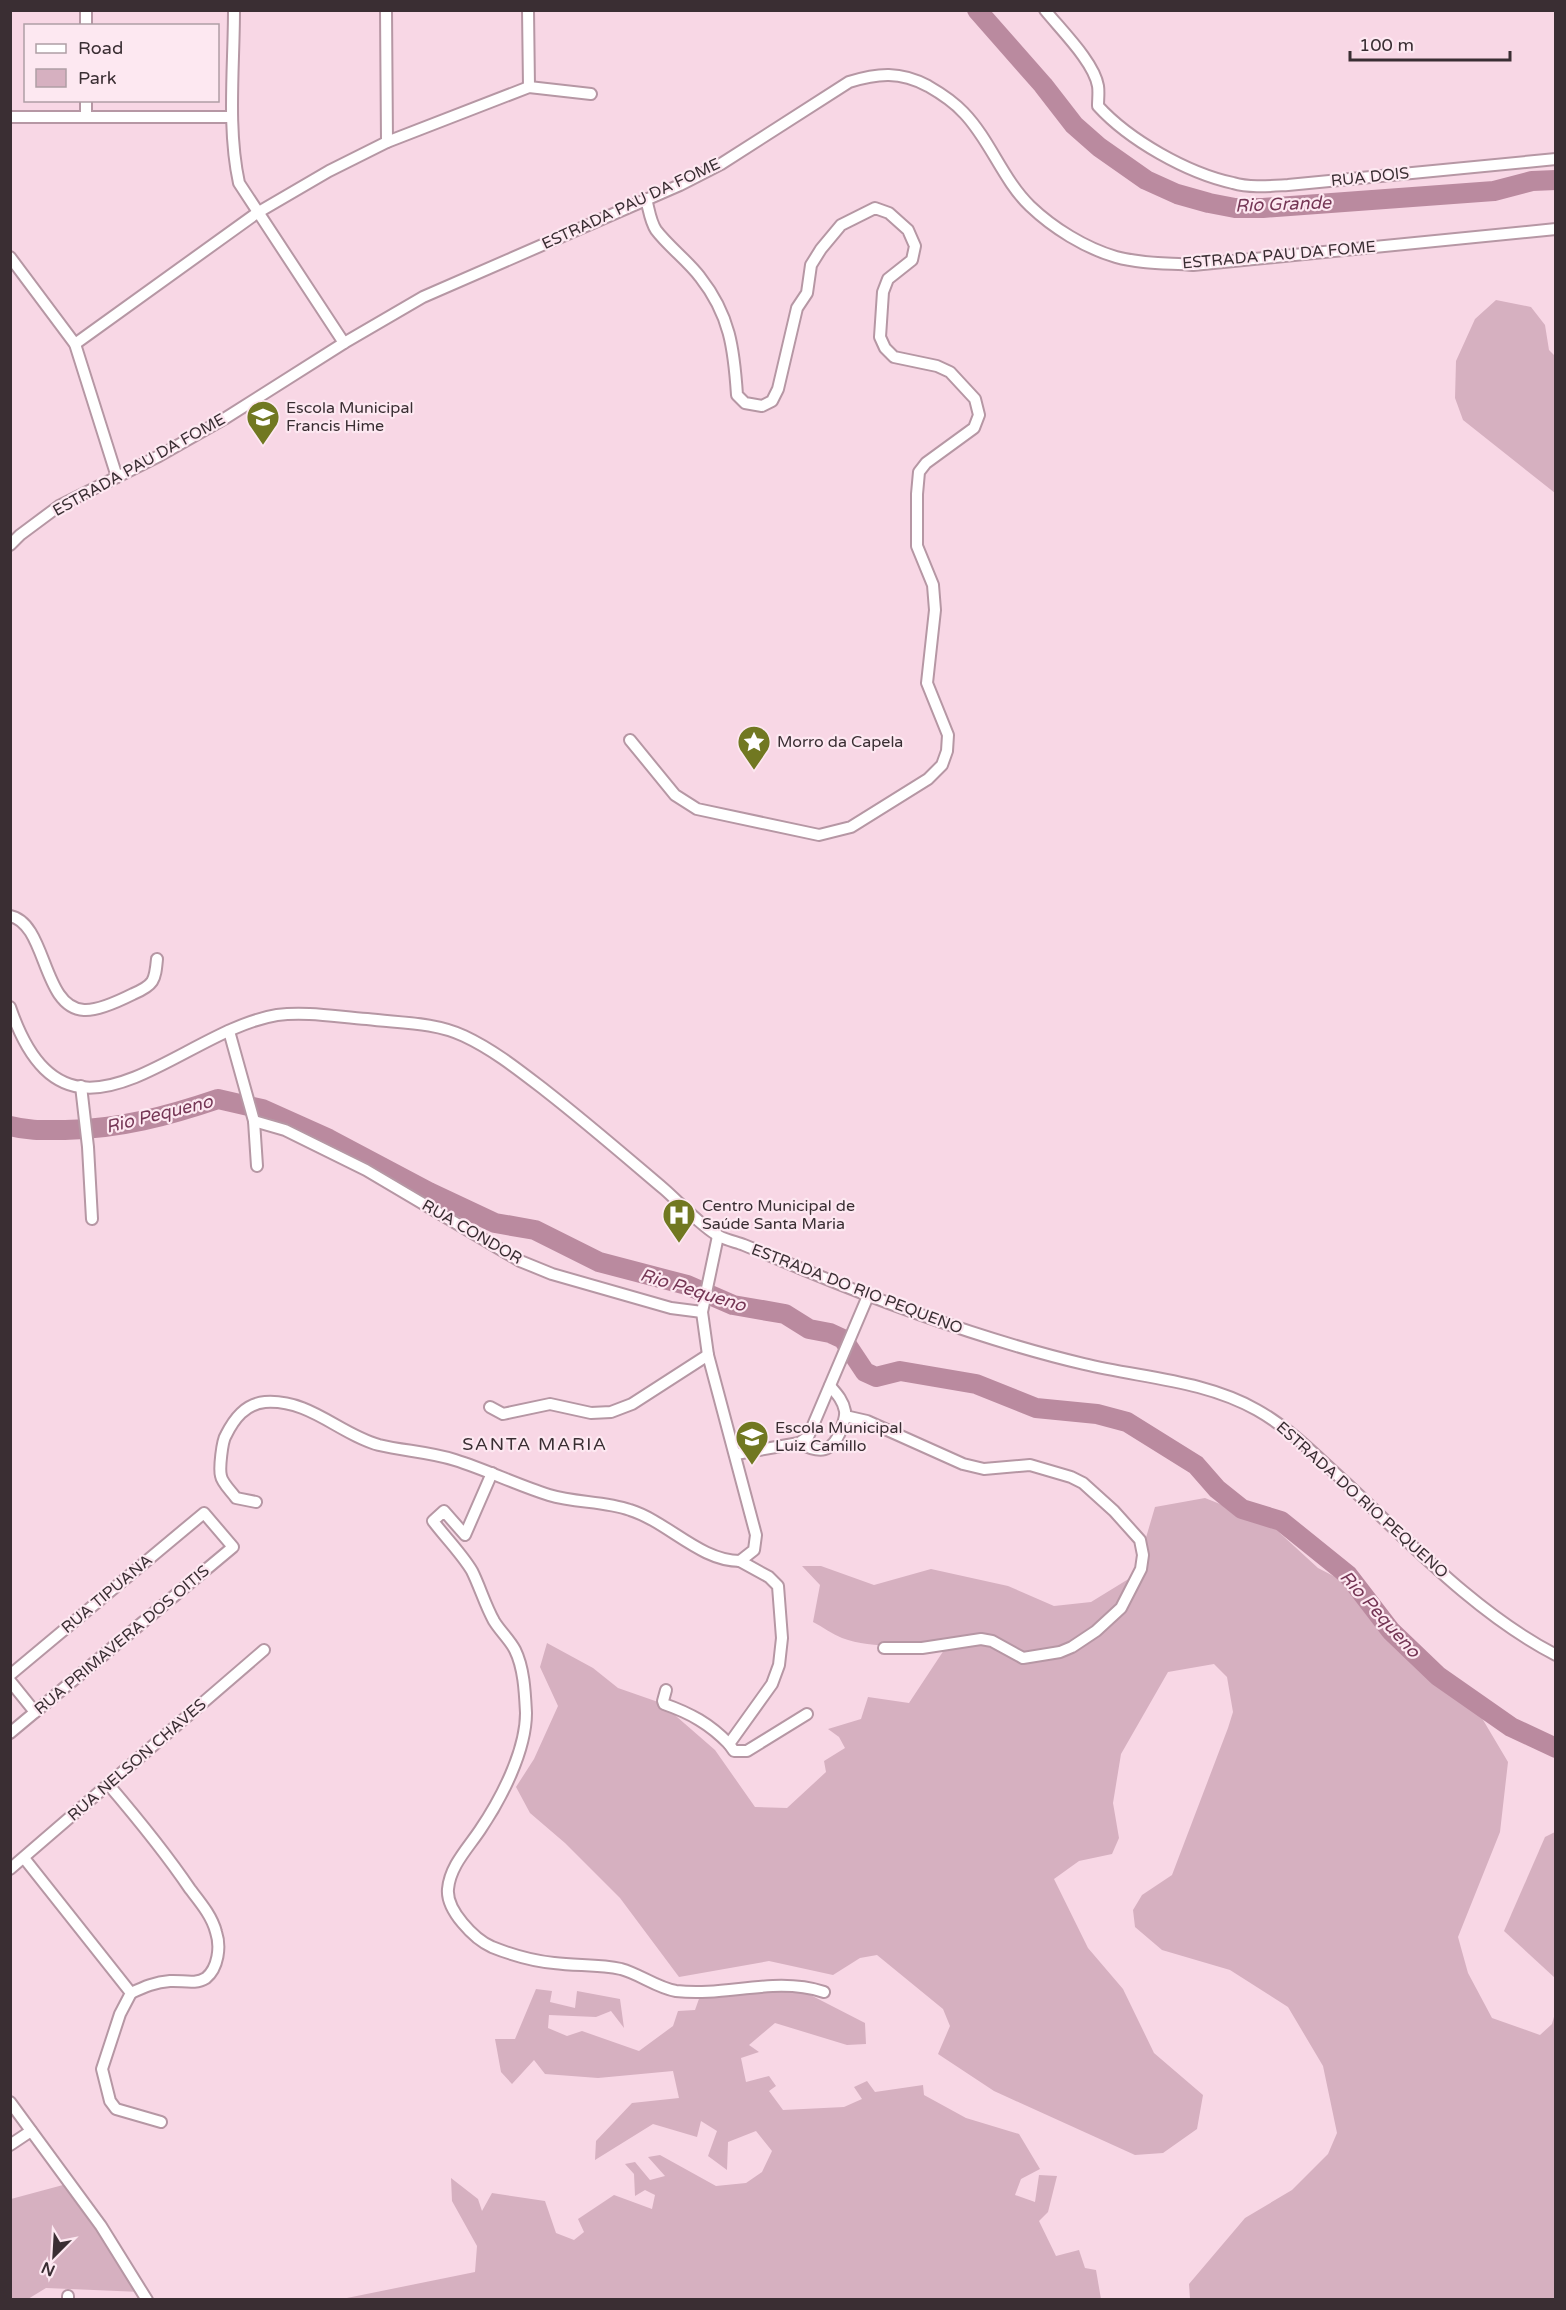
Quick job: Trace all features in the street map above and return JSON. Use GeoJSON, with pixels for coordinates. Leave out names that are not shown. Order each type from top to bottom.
{"type":"FeatureCollection","features":[{"type":"Feature","properties":{"kind":"street"},"geometry":{"type":"LineString","coordinates":[[234,10],[232,117],[239,183],[344,343]]}},
{"type":"Feature","properties":{"kind":"street"},"geometry":{"type":"LineString","coordinates":[[386,10],[387,142]]}},
{"type":"Feature","properties":{"kind":"street"},"geometry":{"type":"LineString","coordinates":[[528,10],[528,87]]}},
{"type":"Feature","properties":{"kind":"street","name":"RUA DOIS"},"geometry":{"type":"LineString","coordinates":[[1046,10],[1082,56],[1095,77],[1098,86],[1098,106],[1116,124],[1155,150],[1205,174],[1233,184],[1288,185],[1556,159]]}},
{"type":"Feature","properties":{"kind":"street","name":"ESTRADA PAU DA FOME"},"geometry":{"type":"LineString","coordinates":[[10,545],[59,506],[224,419],[344,343],[423,297],[721,164],[849,82],[871,75],[894,75],[918,81],[947,97],[966,114],[1010,181],[1030,206],[1087,245],[1116,257],[1193,265],[1556,229]]}},
{"type":"Feature","properties":{"kind":"street"},"geometry":{"type":"LineString","coordinates":[[75,344],[257,213],[329,171],[387,142],[528,87],[591,94]]}},
{"type":"Feature","properties":{"kind":"street"},"geometry":{"type":"LineString","coordinates":[[86,102],[86,116]]}},
{"type":"Feature","properties":{"kind":"street"},"geometry":{"type":"LineString","coordinates":[[10,117],[232,117]]}},
{"type":"Feature","properties":{"kind":"street"},"geometry":{"type":"LineString","coordinates":[[630,740],[675,795],[697,809],[819,834],[851,827],[928,779],[942,765],[947,751],[948,735],[927,683],[935,610],[933,585],[918,546],[919,472],[926,463],[974,428],[979,415],[975,399],[950,372],[937,366],[894,357],[885,348],[880,337],[883,292],[888,279],[912,260],[915,246],[908,231],[889,213],[875,208],[861,214],[841,225],[821,249],[811,265],[807,293],[797,308],[778,389],[772,401],[762,406],[745,403],[737,395],[734,351],[727,326],[710,290],[657,231],[652,222],[646,199]]}},
{"type":"Feature","properties":{"kind":"street"},"geometry":{"type":"LineString","coordinates":[[10,257],[75,344],[117,477]]}},
{"type":"Feature","properties":{"kind":"street"},"geometry":{"type":"LineString","coordinates":[[10,916],[26,924],[59,994],[71,1006],[85,1010],[114,1002],[147,988],[155,978],[157,959]]}},
{"type":"Feature","properties":{"kind":"street","name":"ESTRADA DO RIO PEQUENO"},"geometry":{"type":"LineString","coordinates":[[10,1007],[19,1033],[30,1052],[60,1081],[81,1086],[106,1086],[137,1078],[229,1031],[279,1015],[316,1015],[446,1029],[465,1036],[500,1057],[577,1115],[718,1236],[868,1296],[1018,1348],[1088,1366],[1203,1388],[1258,1411],[1292,1433],[1433,1565],[1473,1599],[1536,1645],[1556,1655]]}},
{"type":"Feature","properties":{"kind":"street"},"geometry":{"type":"LineString","coordinates":[[229,1031],[254,1119],[257,1166]]}},
{"type":"Feature","properties":{"kind":"street"},"geometry":{"type":"LineString","coordinates":[[81,1086],[88,1147],[92,1219]]}},
{"type":"Feature","properties":{"kind":"street","name":"RUA CONDOR"},"geometry":{"type":"LineString","coordinates":[[254,1119],[285,1130],[366,1170],[520,1261],[552,1274],[671,1308],[703,1308]]}},
{"type":"Feature","properties":{"kind":"street"},"geometry":{"type":"LineString","coordinates":[[718,1236],[703,1308],[708,1355],[736,1454],[757,1542],[754,1550],[740,1561]]}},
{"type":"Feature","properties":{"kind":"street"},"geometry":{"type":"LineString","coordinates":[[736,1454],[805,1441],[868,1296]]}},
{"type":"Feature","properties":{"kind":"street"},"geometry":{"type":"LineString","coordinates":[[490,1407],[503,1414],[550,1404],[591,1413],[611,1412],[632,1404],[708,1355]]}},
{"type":"Feature","properties":{"kind":"street"},"geometry":{"type":"LineString","coordinates":[[799,1443],[814,1449],[830,1448],[838,1438],[845,1416],[840,1398],[830,1386]]}},
{"type":"Feature","properties":{"kind":"street"},"geometry":{"type":"LineString","coordinates":[[256,1502],[236,1498],[221,1476],[224,1439],[234,1419],[253,1404],[267,1402],[297,1405],[371,1442],[417,1450],[492,1473],[550,1496],[630,1510],[679,1534],[708,1554],[729,1561],[740,1561],[769,1577],[778,1586],[782,1638],[779,1665],[772,1684],[760,1703],[730,1739],[729,1744]]}},
{"type":"Feature","properties":{"kind":"street"},"geometry":{"type":"LineString","coordinates":[[845,1416],[867,1421],[973,1467],[1030,1465],[1071,1477],[1083,1483],[1114,1511],[1140,1540],[1143,1554],[1141,1569],[1122,1608],[1096,1630],[1072,1647],[1060,1652],[1023,1658],[992,1641],[981,1639],[922,1648],[884,1648]]}},
{"type":"Feature","properties":{"kind":"street"},"geometry":{"type":"LineString","coordinates":[[492,1473],[465,1535],[444,1511],[433,1521],[471,1569],[494,1620],[515,1650],[520,1665],[526,1714],[524,1730],[509,1778],[495,1806],[461,1855],[450,1880],[448,1888],[451,1908],[468,1928],[489,1946],[524,1957],[553,1963],[621,1969],[676,1991],[719,1991],[801,1985],[824,1992]]}},
{"type":"Feature","properties":{"kind":"street","name":"RUA PRIMAVERA DOS OITIS"},"geometry":{"type":"LineString","coordinates":[[10,1733],[233,1547],[204,1513]]}},
{"type":"Feature","properties":{"kind":"street","name":"RUA TIPUANA"},"geometry":{"type":"LineString","coordinates":[[10,1675],[204,1513]]}},
{"type":"Feature","properties":{"kind":"street","name":"RUA NELSON CHAVES"},"geometry":{"type":"LineString","coordinates":[[10,1869],[264,1650]]}},
{"type":"Feature","properties":{"kind":"street"},"geometry":{"type":"LineString","coordinates":[[10,1681],[35,1712]]}},
{"type":"Feature","properties":{"kind":"street"},"geometry":{"type":"LineString","coordinates":[[666,1690],[664,1704],[690,1713],[716,1730],[734,1751],[747,1751],[807,1714]]}},
{"type":"Feature","properties":{"kind":"street"},"geometry":{"type":"LineString","coordinates":[[108,1784],[167,1856],[211,1918],[217,1933],[217,1961],[212,1972],[203,1980],[149,1984],[131,1993],[120,2014],[102,2069],[110,2101],[116,2109],[161,2122]]}},
{"type":"Feature","properties":{"kind":"street"},"geometry":{"type":"LineString","coordinates":[[24,1858],[131,1993]]}},
{"type":"Feature","properties":{"kind":"street"},"geometry":{"type":"LineString","coordinates":[[10,2102],[101,2226],[147,2300]]}},
{"type":"Feature","properties":{"kind":"street"},"geometry":{"type":"LineString","coordinates":[[10,2145],[31,2131]]}},
{"type":"Feature","properties":{"kind":"green space"},"geometry":{"type":"Polygon","coordinates":[[[1496,300],[1531,307],[1545,325],[1549,350],[1555,356],[1555,493],[1463,420],[1455,398],[1456,361],[1475,319],[1496,300]]]}},
{"type":"Feature","properties":{"kind":"green space"},"geometry":{"type":"Polygon","coordinates":[[[1205,1498],[1270,1524],[1318,1568],[1370,1595],[1420,1661],[1473,1703],[1508,1762],[1500,1832],[1458,1937],[1468,1973],[1492,2018],[1540,2035],[1552,2024],[1555,2013],[1555,2299],[1190,2299],[1189,2284],[1245,2218],[1292,2190],[1328,2154],[1337,2133],[1323,2066],[1288,2007],[1230,1970],[1162,1950],[1135,1927],[1133,1910],[1142,1895],[1172,1875],[1233,1712],[1227,1677],[1214,1664],[1168,1672],[1121,1754],[1113,1803],[1119,1838],[1112,1854],[1079,1861],[1054,1879],[1088,1948],[1123,1989],[1154,2053],[1203,2095],[1197,2129],[1163,2153],[1135,2155],[994,2091],[938,2054],[950,2026],[943,2009],[877,1955],[860,1958],[833,1975],[769,1961],[679,1977],[620,1898],[565,1843],[530,1813],[516,1787],[534,1759],[558,1706],[540,1667],[547,1643],[593,1668],[618,1688],[661,1703],[715,1750],[755,1807],[787,1808],[826,1772],[824,1761],[845,1748],[839,1737],[828,1729],[861,1719],[868,1697],[909,1703],[948,1644],[867,1644],[835,1635],[813,1622],[820,1585],[802,1566],[821,1566],[874,1585],[931,1569],[1008,1586],[1054,1606],[1091,1602],[1135,1575],[1155,1507],[1205,1498]]]}},
{"type":"Feature","properties":{"kind":"green space"},"geometry":{"type":"Polygon","coordinates":[[[1555,1832],[1555,1978],[1504,1931],[1545,1837],[1555,1832]]]}},
{"type":"Feature","properties":{"kind":"green space"},"geometry":{"type":"Polygon","coordinates":[[[793,1986],[865,2023],[866,2044],[847,2045],[775,2023],[749,2045],[759,2052],[741,2058],[746,2082],[769,2076],[776,2086],[769,2091],[783,2110],[844,2107],[862,2099],[854,2087],[867,2081],[875,2092],[923,2085],[924,2095],[966,2118],[1019,2134],[1040,2169],[1021,2179],[1015,2195],[1035,2202],[1039,2175],[1057,2176],[1048,2212],[1039,2221],[1056,2256],[1079,2250],[1085,2268],[1096,2270],[1101,2299],[337,2300],[475,2272],[477,2246],[452,2201],[451,2178],[478,2199],[482,2211],[492,2193],[545,2201],[556,2233],[574,2240],[584,2232],[578,2219],[614,2195],[652,2209],[655,2195],[645,2190],[635,2196],[634,2174],[625,2164],[635,2162],[650,2180],[665,2176],[648,2157],[660,2155],[716,2186],[746,2183],[762,2172],[772,2151],[756,2131],[728,2142],[727,2170],[708,2156],[717,2131],[701,2121],[697,2137],[653,2124],[595,2160],[596,2141],[632,2103],[679,2098],[673,2071],[598,2078],[545,2074],[534,2060],[512,2084],[501,2072],[495,2039],[515,2039],[536,1989],[552,1991],[550,2002],[575,2008],[577,1991],[620,1999],[624,2028],[611,2011],[596,2017],[549,2015],[548,2028],[567,2036],[582,2031],[639,2051],[673,2026],[678,2011],[695,2010],[700,1996],[793,1986]]]}},
{"type":"Feature","properties":{"kind":"green space"},"geometry":{"type":"Polygon","coordinates":[[[63,2185],[141,2292],[46,2288],[28,2299],[11,2300],[11,2199],[63,2185]]]}},
{"type":"Feature","properties":{"kind":"waterway","name":"Rio Grande"},"geometry":{"type":"LineString","coordinates":[[977,10],[1043,85],[1074,125],[1099,147],[1146,180],[1177,194],[1235,208],[1263,208],[1494,191],[1532,181],[1556,180]]}},
{"type":"Feature","properties":{"kind":"waterway","name":"Rio Pequeno"},"geometry":{"type":"LineString","coordinates":[[10,1126],[44,1130],[105,1127],[162,1116],[218,1099],[262,1109],[329,1139],[429,1192],[495,1223],[535,1230],[599,1262],[687,1285],[733,1305],[785,1314],[809,1329],[830,1333],[843,1339],[865,1372],[876,1377],[900,1371],[976,1384],[1036,1408],[1097,1414],[1127,1422],[1196,1465],[1217,1489],[1242,1509],[1281,1521],[1348,1575],[1391,1631],[1438,1676],[1511,1727],[1556,1748]]}},
{"type":"Feature","properties":{"kind":"place","name":"Escola Municipal Francis Hime"},"geometry":{"type":"Point","coordinates":[263,446]}},
{"type":"Feature","properties":{"kind":"place","name":"Morro da Capela"},"geometry":{"type":"Point","coordinates":[754,771]}},
{"type":"Feature","properties":{"kind":"place","name":"Centro Municipal de Saúde Santa Maria"},"geometry":{"type":"Point","coordinates":[679,1244]}},
{"type":"Feature","properties":{"kind":"place","name":"Escola Municipal Luiz Camillo"},"geometry":{"type":"Point","coordinates":[752,1466]}},
{"type":"Feature","properties":{"kind":"district","name":"SANTA MARIA"},"geometry":{"type":"Point","coordinates":[535,1444]}}]}
